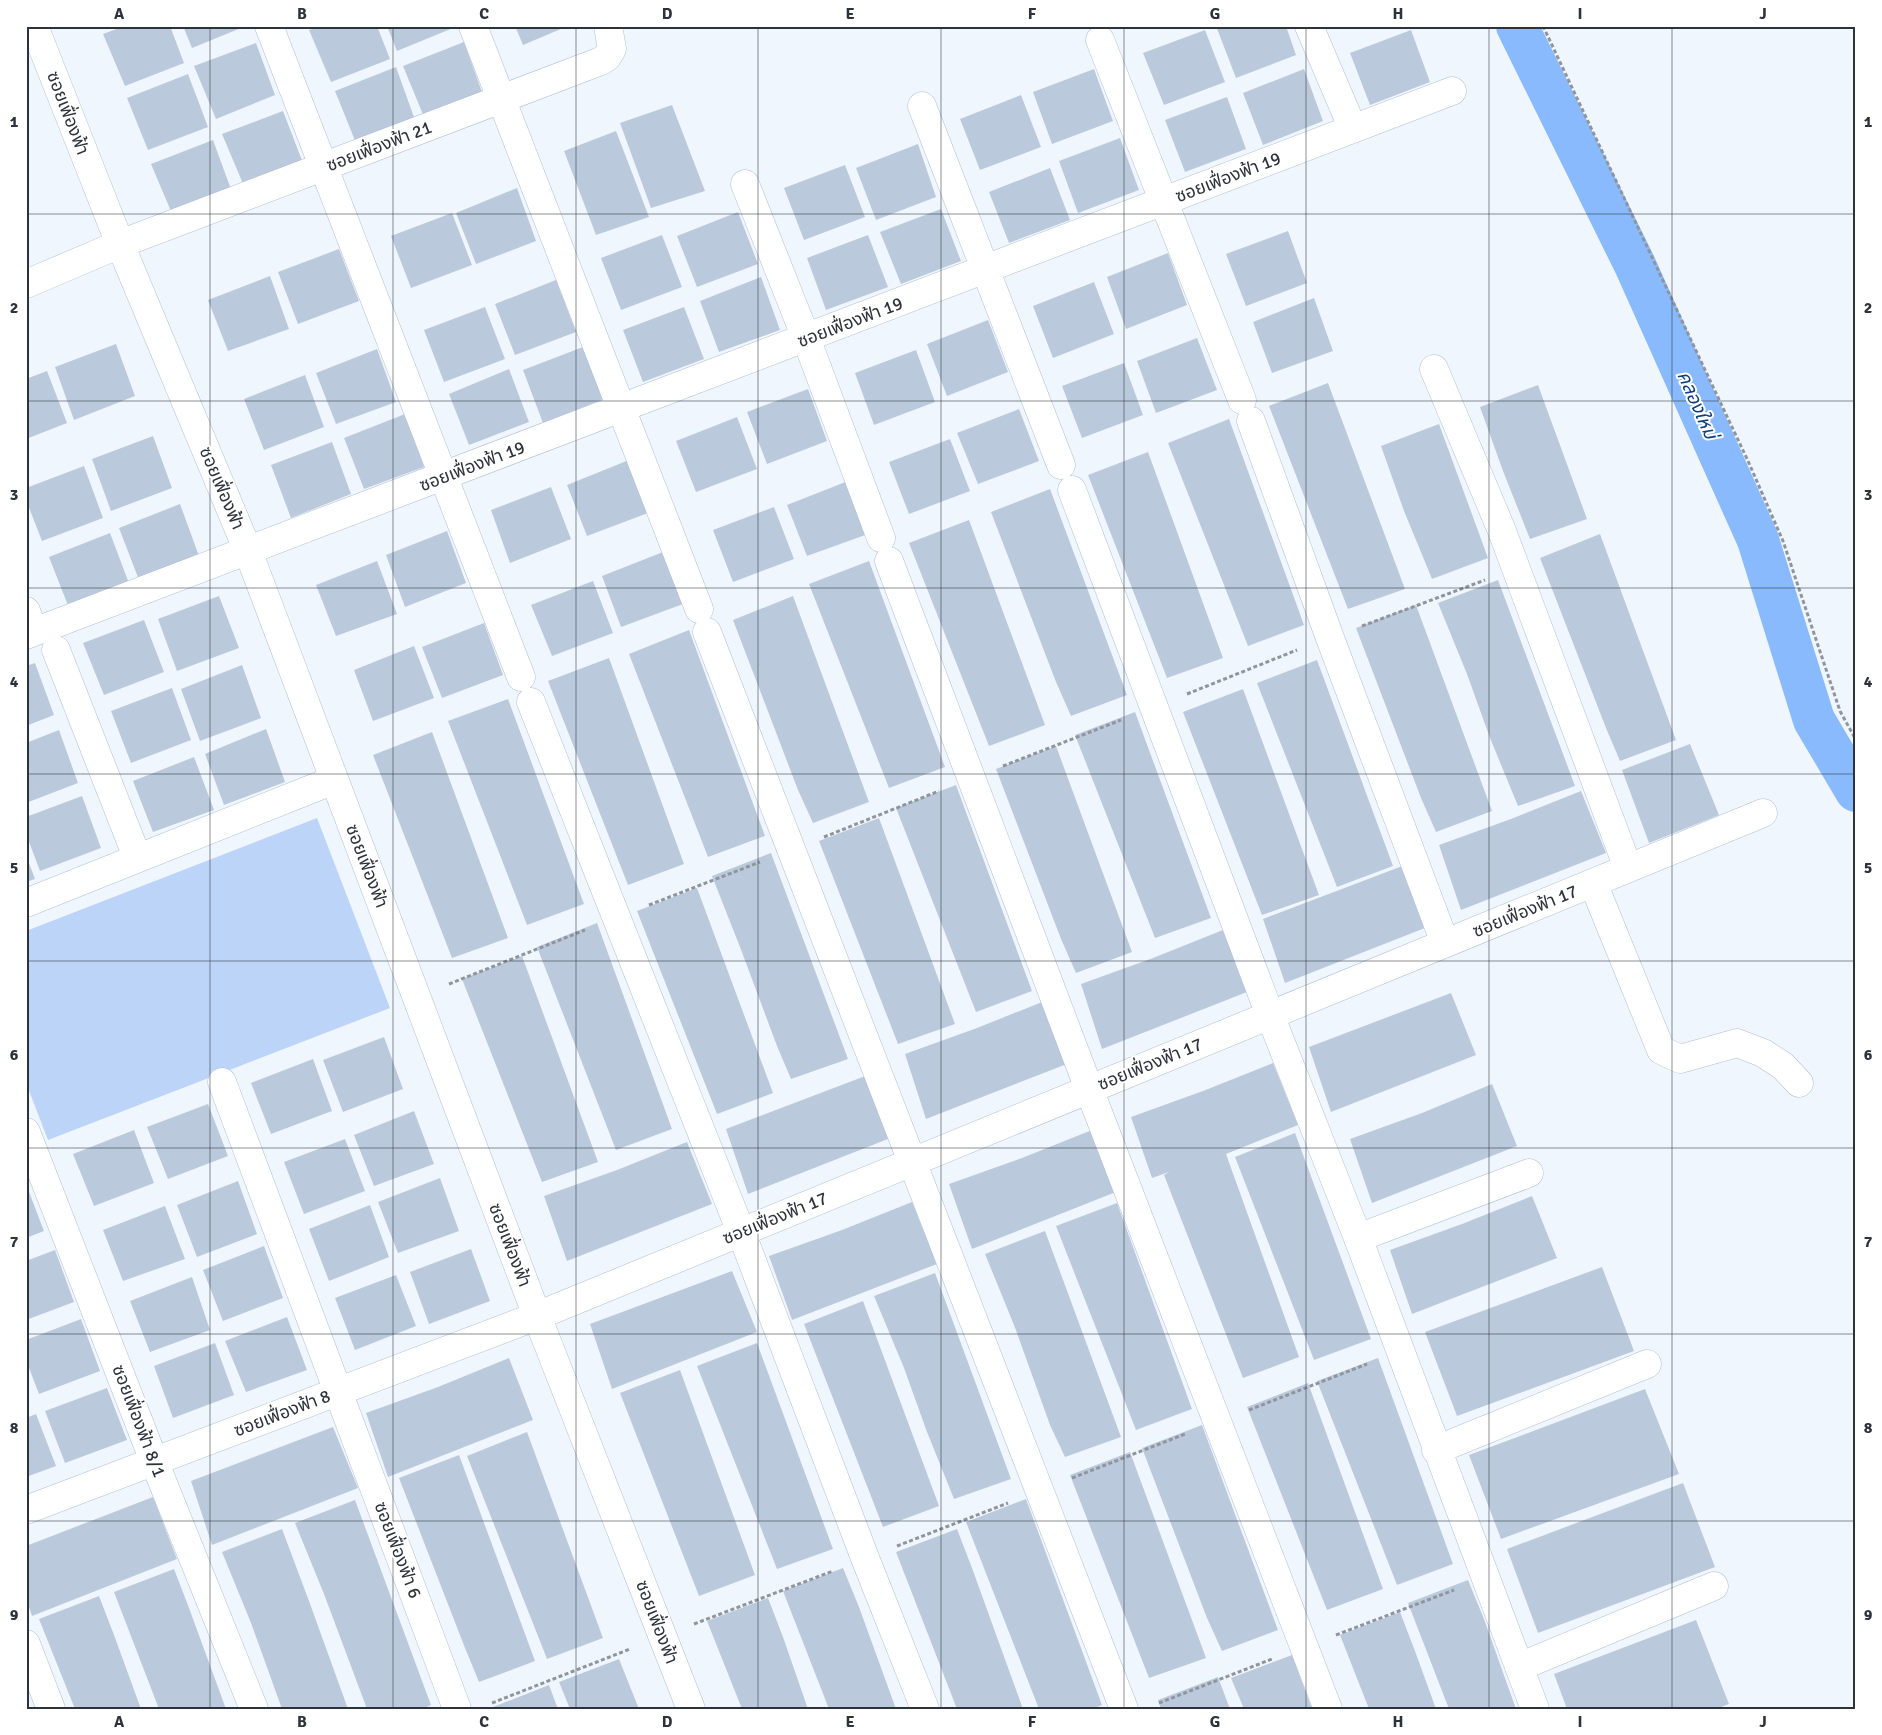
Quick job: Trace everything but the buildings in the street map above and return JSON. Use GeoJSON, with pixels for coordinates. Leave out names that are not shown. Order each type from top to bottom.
{"type":"FeatureCollection","features":[{"type":"Feature","properties":{"kind":"street","name":"ซอยเฟื่องฟ้า"},"geometry":{"type":"LineString","coordinates":[[34,26],[120,244],[248,552],[537,1316],[691,1709]]}},
{"type":"Feature","properties":{"kind":"street"},"geometry":{"type":"LineString","coordinates":[[269,26],[526,689],[741,1232],[865,1558],[925,1709]]}},
{"type":"Feature","properties":{"kind":"street"},"geometry":{"type":"LineString","coordinates":[[473,26],[913,1161],[1038,1491],[1124,1709]]}},
{"type":"Feature","properties":{"kind":"street","name":"ซอยเฟื่องฟ้า 21"},"geometry":{"type":"LineString","coordinates":[[26,284],[120,244],[502,99],[607,57],[612,49],[608,26]]}},
{"type":"Feature","properties":{"kind":"street"},"geometry":{"type":"LineString","coordinates":[[1309,26],[1353,129]]}},
{"type":"Feature","properties":{"kind":"street"},"geometry":{"type":"LineString","coordinates":[[1100,40],[1246,410],[1445,944]]}},
{"type":"Feature","properties":{"kind":"street","name":"ซอยเฟื่องฟ้า 19"},"geometry":{"type":"LineString","coordinates":[[29,626],[248,552],[1452,91]]}},
{"type":"Feature","properties":{"kind":"street"},"geometry":{"type":"LineString","coordinates":[[922,106],[1061,465]]}},
{"type":"Feature","properties":{"kind":"street"},"geometry":{"type":"LineString","coordinates":[[746,184],[806,338],[1089,1089],[1328,1709]]}},
{"type":"Feature","properties":{"kind":"street"},"geometry":{"type":"LineString","coordinates":[[1434,369],[1502,531],[1628,868]]}},
{"type":"Feature","properties":{"kind":"street"},"geometry":{"type":"LineString","coordinates":[[1072,490],[1270,1015],[1358,1238],[1436,1450],[1535,1709]]}},
{"type":"Feature","properties":{"kind":"street"},"geometry":{"type":"LineString","coordinates":[[56,650],[137,858]]}},
{"type":"Feature","properties":{"kind":"street"},"geometry":{"type":"LineString","coordinates":[[26,903],[334,780]]}},
{"type":"Feature","properties":{"kind":"street","name":"ซอยเฟื่องฟ้า 17"},"geometry":{"type":"LineString","coordinates":[[537,1316],[1763,813]]}},
{"type":"Feature","properties":{"kind":"street"},"geometry":{"type":"LineString","coordinates":[[1593,882],[1661,1050],[1680,1059],[1737,1043],[1763,1053],[1783,1066],[1799,1083]]}},
{"type":"Feature","properties":{"kind":"street","name":"ซอยเฟื่องฟ้า 6"},"geometry":{"type":"LineString","coordinates":[[222,1082],[457,1709]]}},
{"type":"Feature","properties":{"kind":"street","name":"ซอยเฟื่องฟ้า 8/1"},"geometry":{"type":"LineString","coordinates":[[26,1132],[154,1461],[254,1709]]}},
{"type":"Feature","properties":{"kind":"street"},"geometry":{"type":"LineString","coordinates":[[1358,1238],[1529,1173]]}},
{"type":"Feature","properties":{"kind":"street","name":"ซอยเฟื่องฟ้า 8"},"geometry":{"type":"LineString","coordinates":[[26,1510],[537,1316]]}},
{"type":"Feature","properties":{"kind":"street"},"geometry":{"type":"LineString","coordinates":[[1436,1450],[1647,1364]]}},
{"type":"Feature","properties":{"kind":"street"},"geometry":{"type":"LineString","coordinates":[[1519,1667],[1714,1586]]}},
{"type":"Feature","properties":{"kind":"street"},"geometry":{"type":"LineString","coordinates":[[26,1644],[51,1709]]}},
{"type":"Feature","properties":{"kind":"path"},"geometry":{"type":"LineString","coordinates":[[1544,26],[1748,461],[1783,541],[1840,711],[1856,740]]}},
{"type":"Feature","properties":{"kind":"path"},"geometry":{"type":"LineString","coordinates":[[486,1705],[1400,1351]]}},
{"type":"Feature","properties":{"kind":"shaded area"},"geometry":{"type":"Polygon","coordinates":[[[317,818],[390,1008],[48,1140],[26,1083],[26,931],[317,818]]]}},
{"type":"Feature","properties":{"kind":"waterway","name":"คลองใหม่"},"geometry":{"type":"LineString","coordinates":[[1517,26],[1635,265],[1758,540],[1814,720],[1856,791]]}}]}
